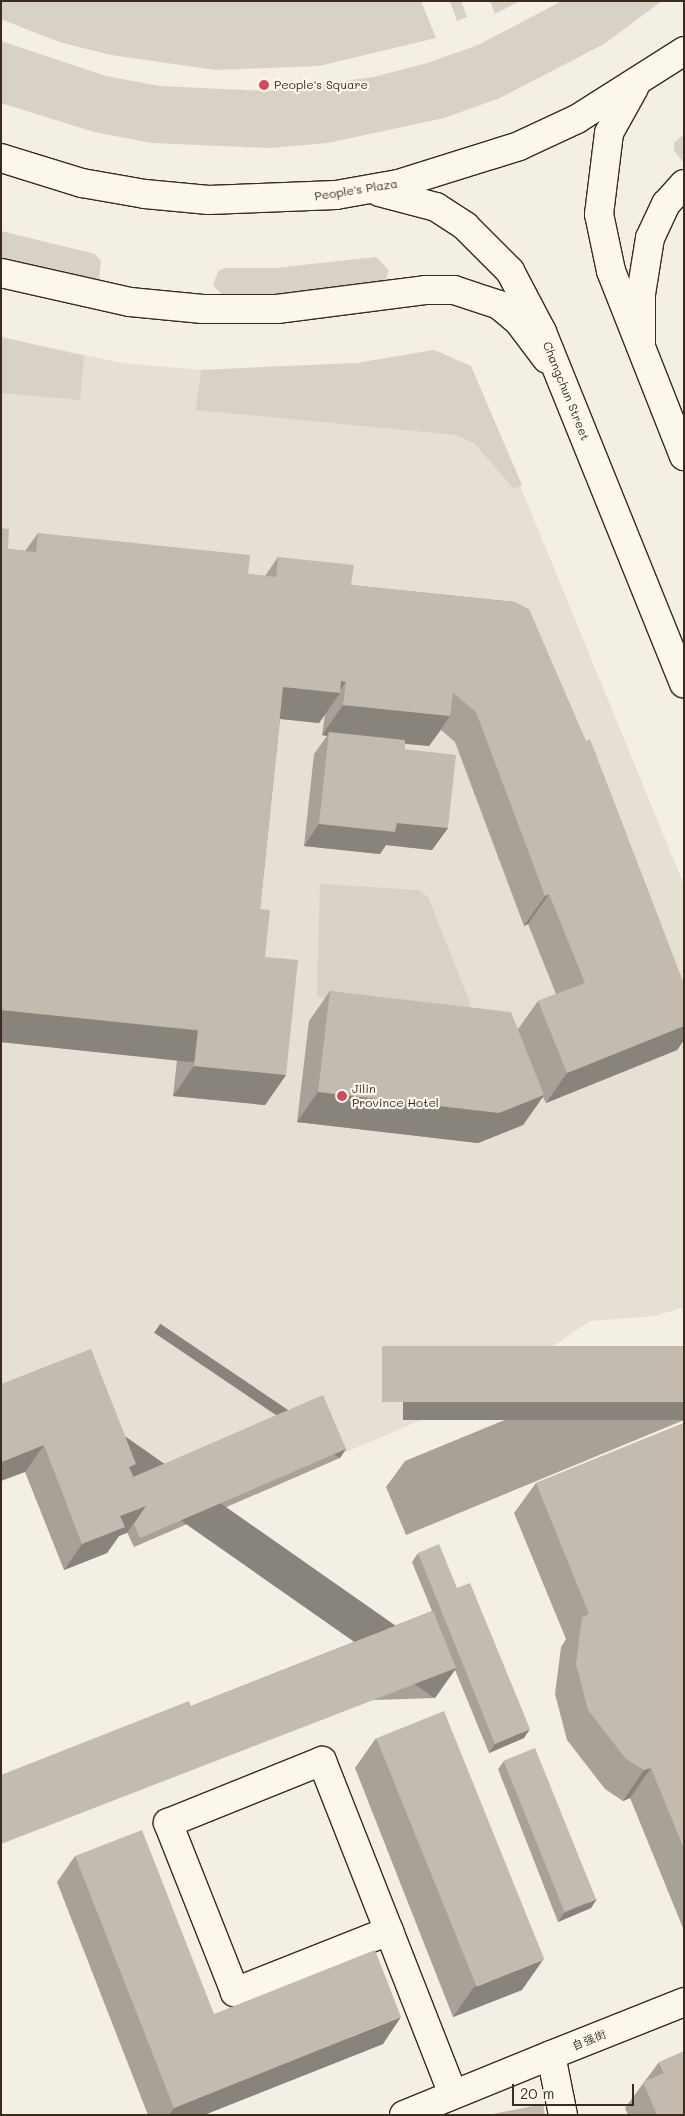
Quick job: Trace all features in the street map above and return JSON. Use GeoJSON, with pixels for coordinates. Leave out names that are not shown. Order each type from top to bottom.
{"type":"FeatureCollection","features":[{"type":"Feature","properties":{"kind":"main road","name":"People's Plaza"},"geometry":{"type":"LineString","coordinates":[[1,158],[82,183],[209,200],[272,200],[355,191],[460,168],[519,146],[577,119],[639,82],[684,51]]}},
{"type":"Feature","properties":{"kind":"main road"},"geometry":{"type":"LineString","coordinates":[[639,82],[609,133],[599,214],[611,271],[684,456]]}},
{"type":"Feature","properties":{"kind":"main road"},"geometry":{"type":"LineString","coordinates":[[641,350],[641,294],[650,238],[666,204],[684,184]]}},
{"type":"Feature","properties":{"kind":"main road","name":"Changchun Street"},"geometry":{"type":"LineString","coordinates":[[355,191],[410,196],[465,226],[510,271],[559,376],[684,683]]}},
{"type":"Feature","properties":{"kind":"main road"},"geometry":{"type":"LineString","coordinates":[[1,273],[130,302],[203,309],[349,303],[425,290],[478,294],[519,322],[559,376]]}},
{"type":"Feature","properties":{"kind":"main road"},"geometry":{"type":"LineString","coordinates":[[389,1930],[235,1992],[168,1823],[322,1762],[389,1930],[453,2094]]}},
{"type":"Feature","properties":{"kind":"main road","name":"自强街"},"geometry":{"type":"LineString","coordinates":[[404,2115],[684,2002]]}},
{"type":"Feature","properties":{"kind":"main road"},"geometry":{"type":"LineString","coordinates":[[551,2055],[563,2115]]}},
{"type":"Feature","properties":{"kind":"shaded area"},"geometry":{"type":"Polygon","coordinates":[[[1,1],[421,1],[436,38],[319,66],[215,70],[111,55],[59,42],[1,19],[1,1]]]}},
{"type":"Feature","properties":{"kind":"shaded area"},"geometry":{"type":"Polygon","coordinates":[[[450,1],[461,1],[467,17],[457,21],[450,1]]]}},
{"type":"Feature","properties":{"kind":"shaded area"},"geometry":{"type":"Polygon","coordinates":[[[490,1],[520,1],[495,14],[490,1]]]}},
{"type":"Feature","properties":{"kind":"shaded area"},"geometry":{"type":"Polygon","coordinates":[[[562,1],[662,1],[604,44],[500,98],[444,118],[328,143],[270,148],[152,143],[94,132],[1,103],[1,41],[106,76],[160,86],[268,91],[374,77],[427,63],[478,45],[562,1]]]}},
{"type":"Feature","properties":{"kind":"shaded area"},"geometry":{"type":"Polygon","coordinates":[[[684,134],[684,163],[674,151],[674,143],[684,134]]]}},
{"type":"Feature","properties":{"kind":"shaded area"},"geometry":{"type":"Polygon","coordinates":[[[1,231],[95,254],[101,261],[99,279],[91,283],[1,261],[1,231]]]}},
{"type":"Feature","properties":{"kind":"shaded area"},"geometry":{"type":"Polygon","coordinates":[[[376,257],[389,270],[383,286],[276,297],[224,297],[213,285],[218,271],[225,268],[275,268],[376,257]]]}},
{"type":"Feature","properties":{"kind":"shaded area","name":"Jilin Province Hotel"},"geometry":{"type":"Polygon","coordinates":[[[1,337],[122,363],[201,370],[357,363],[434,350],[471,366],[684,885],[684,1307],[655,1316],[590,1321],[484,1393],[344,1453],[320,1397],[120,1482],[1,1397],[1,337]]]}},
{"type":"Feature","properties":{"kind":"shaded area"},"geometry":{"type":"Polygon","coordinates":[[[1,337],[84,356],[80,400],[1,393],[1,337]]]}},
{"type":"Feature","properties":{"kind":"shaded area"},"geometry":{"type":"Polygon","coordinates":[[[434,350],[471,366],[522,485],[514,489],[474,443],[456,435],[196,410],[201,370],[357,363],[434,350]]]}},
{"type":"Feature","properties":{"kind":"shaded area"},"geometry":{"type":"Polygon","coordinates":[[[320,884],[419,890],[428,897],[474,1013],[317,997],[320,884]]]}},
{"type":"Feature","properties":{"kind":"building"},"geometry":{"type":"Polygon","coordinates":[[[1,528],[9,529],[8,549],[36,552],[38,533],[250,555],[248,574],[276,577],[278,557],[354,565],[351,585],[515,602],[529,609],[586,741],[590,739],[684,984],[684,1026],[567,1073],[538,1001],[585,983],[549,894],[545,896],[476,712],[453,693],[450,716],[343,705],[346,682],[341,681],[340,693],[283,687],[260,909],[270,910],[265,957],[298,960],[286,1075],[194,1066],[198,1030],[1,1010],[1,528]]]}},
{"type":"Feature","properties":{"kind":"building"},"geometry":{"type":"Polygon","coordinates":[[[329,732],[405,740],[405,749],[456,755],[448,828],[397,823],[395,832],[319,824],[329,732]]]}},
{"type":"Feature","properties":{"kind":"building"},"geometry":{"type":"Polygon","coordinates":[[[330,991],[511,1012],[544,1095],[499,1113],[318,1092],[330,991]]]}},
{"type":"Feature","properties":{"kind":"building"},"geometry":{"type":"Polygon","coordinates":[[[382,1346],[684,1346],[684,1402],[382,1402],[382,1346]]]}},
{"type":"Feature","properties":{"kind":"building"},"geometry":{"type":"Polygon","coordinates":[[[91,1349],[136,1464],[129,1467],[146,1506],[120,1516],[125,1527],[82,1544],[44,1445],[1,1462],[1,1384],[91,1349]]]}},
{"type":"Feature","properties":{"kind":"building"},"geometry":{"type":"Polygon","coordinates":[[[323,1395],[346,1449],[140,1538],[134,1524],[146,1506],[133,1477],[323,1395]]]}},
{"type":"Feature","properties":{"kind":"building"},"geometry":{"type":"Polygon","coordinates":[[[684,1423],[684,1849],[651,1768],[644,1770],[626,1759],[588,1710],[576,1664],[582,1617],[589,1614],[536,1483],[684,1423]]]}},
{"type":"Feature","properties":{"kind":"building"},"geometry":{"type":"Polygon","coordinates":[[[439,1544],[457,1588],[470,1583],[530,1729],[495,1744],[418,1553],[439,1544]]]}},
{"type":"Feature","properties":{"kind":"building"},"geometry":{"type":"Polygon","coordinates":[[[433,1611],[456,1668],[1,1844],[1,1775],[189,1701],[191,1706],[433,1611]]]}},
{"type":"Feature","properties":{"kind":"building"},"geometry":{"type":"Polygon","coordinates":[[[444,1711],[544,1959],[477,1987],[376,1738],[444,1711]]]}},
{"type":"Feature","properties":{"kind":"building"},"geometry":{"type":"Polygon","coordinates":[[[535,1748],[596,1899],[565,1912],[503,1761],[535,1748]]]}},
{"type":"Feature","properties":{"kind":"building"},"geometry":{"type":"Polygon","coordinates":[[[142,1830],[214,2014],[375,1950],[401,2017],[174,2108],[75,1856],[142,1830]]]}},
{"type":"Feature","properties":{"kind":"building"},"geometry":{"type":"Polygon","coordinates":[[[684,2051],[684,2115],[657,2115],[643,2082],[664,2073],[659,2062],[684,2051]]]}},
{"type":"Feature","properties":{"kind":"building"},"geometry":{"type":"Polygon","coordinates":[[[543,2104],[545,2115],[488,2115],[543,2104]]]}},
{"type":"Feature","properties":{"kind":"place","name":"People's Square"},"geometry":{"type":"Point","coordinates":[264,85]}},
{"type":"Feature","properties":{"kind":"place","name":"Jilin Province Hotel"},"geometry":{"type":"Point","coordinates":[342,1096]}}]}
